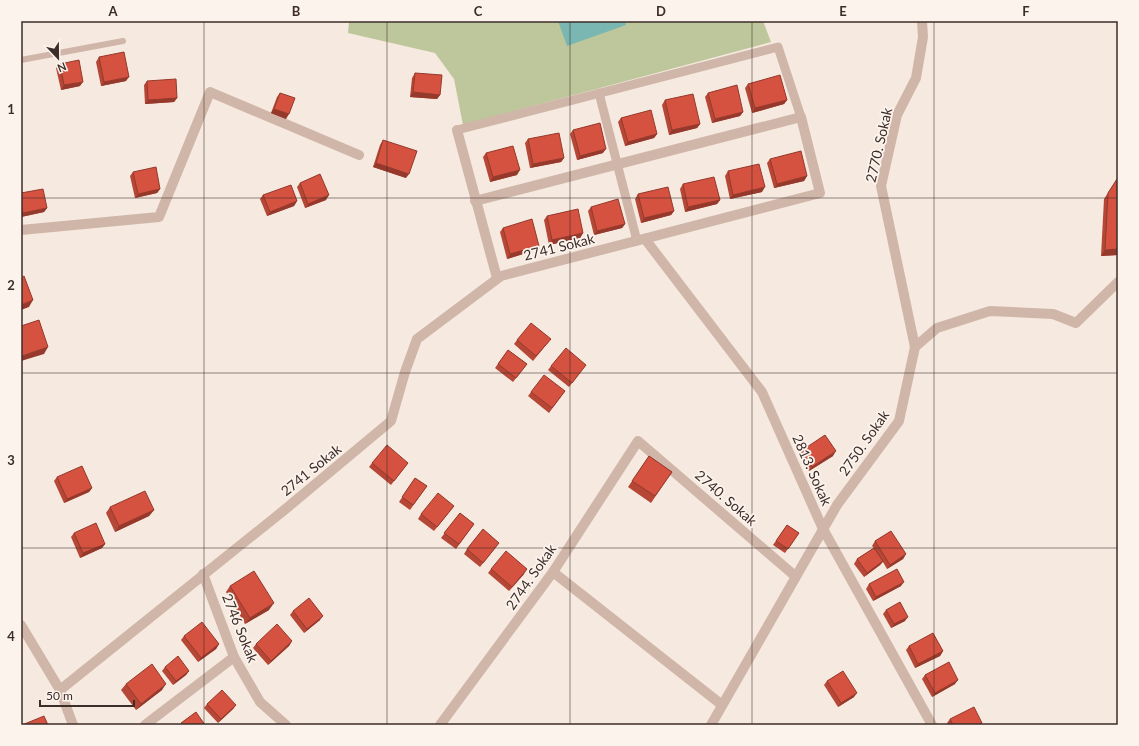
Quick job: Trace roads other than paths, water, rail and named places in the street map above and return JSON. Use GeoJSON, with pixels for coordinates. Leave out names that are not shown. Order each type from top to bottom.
{"type":"FeatureCollection","features":[{"type":"Feature","properties":{"kind":"street","name":"2770. Sokak"},"geometry":{"type":"LineString","coordinates":[[915,347],[881,186],[897,115],[916,78],[923,37],[922,21]]}},
{"type":"Feature","properties":{"kind":"street"},"geometry":{"type":"LineString","coordinates":[[475,201],[801,117],[778,46],[457,130],[475,201],[497,278]]}},
{"type":"Feature","properties":{"kind":"street"},"geometry":{"type":"LineString","coordinates":[[21,230],[159,217],[210,92],[359,155]]}},
{"type":"Feature","properties":{"kind":"street"},"geometry":{"type":"LineString","coordinates":[[599,93],[617,164],[641,240]]}},
{"type":"Feature","properties":{"kind":"street","name":"2741 Sokak"},"geometry":{"type":"LineString","coordinates":[[60,690],[288,507],[391,421],[405,372],[417,339],[497,278],[820,193],[801,117]]}},
{"type":"Feature","properties":{"kind":"street","name":"2813. Sokak"},"geometry":{"type":"LineString","coordinates":[[641,240],[762,392],[823,529],[932,725]]}},
{"type":"Feature","properties":{"kind":"street"},"geometry":{"type":"LineString","coordinates":[[915,347],[938,328],[990,311],[1053,314],[1076,323],[1118,282]]}},
{"type":"Feature","properties":{"kind":"street","name":"2750. Sokak"},"geometry":{"type":"LineString","coordinates":[[711,725],[837,505],[899,422],[915,347]]}},
{"type":"Feature","properties":{"kind":"street","name":"2744. Sokak"},"geometry":{"type":"LineString","coordinates":[[440,725],[553,572],[638,441]]}},
{"type":"Feature","properties":{"kind":"street","name":"2740. Sokak"},"geometry":{"type":"LineString","coordinates":[[638,441],[795,576]]}},
{"type":"Feature","properties":{"kind":"street"},"geometry":{"type":"LineString","coordinates":[[553,572],[722,705]]}},
{"type":"Feature","properties":{"kind":"street","name":"2746 Sokak"},"geometry":{"type":"LineString","coordinates":[[203,574],[234,657],[260,702],[286,725]]}},
{"type":"Feature","properties":{"kind":"street"},"geometry":{"type":"LineString","coordinates":[[21,624],[60,690],[73,725]]}},
{"type":"Feature","properties":{"kind":"street"},"geometry":{"type":"LineString","coordinates":[[145,725],[234,657]]}},
{"type":"Feature","properties":{"kind":"lane"},"geometry":{"type":"LineString","coordinates":[[21,60],[123,41]]}},
{"type":"Feature","properties":{"kind":"water"},"geometry":{"type":"Polygon","coordinates":[[[558,21],[625,21],[626,25],[567,46],[558,21]]]}}]}
